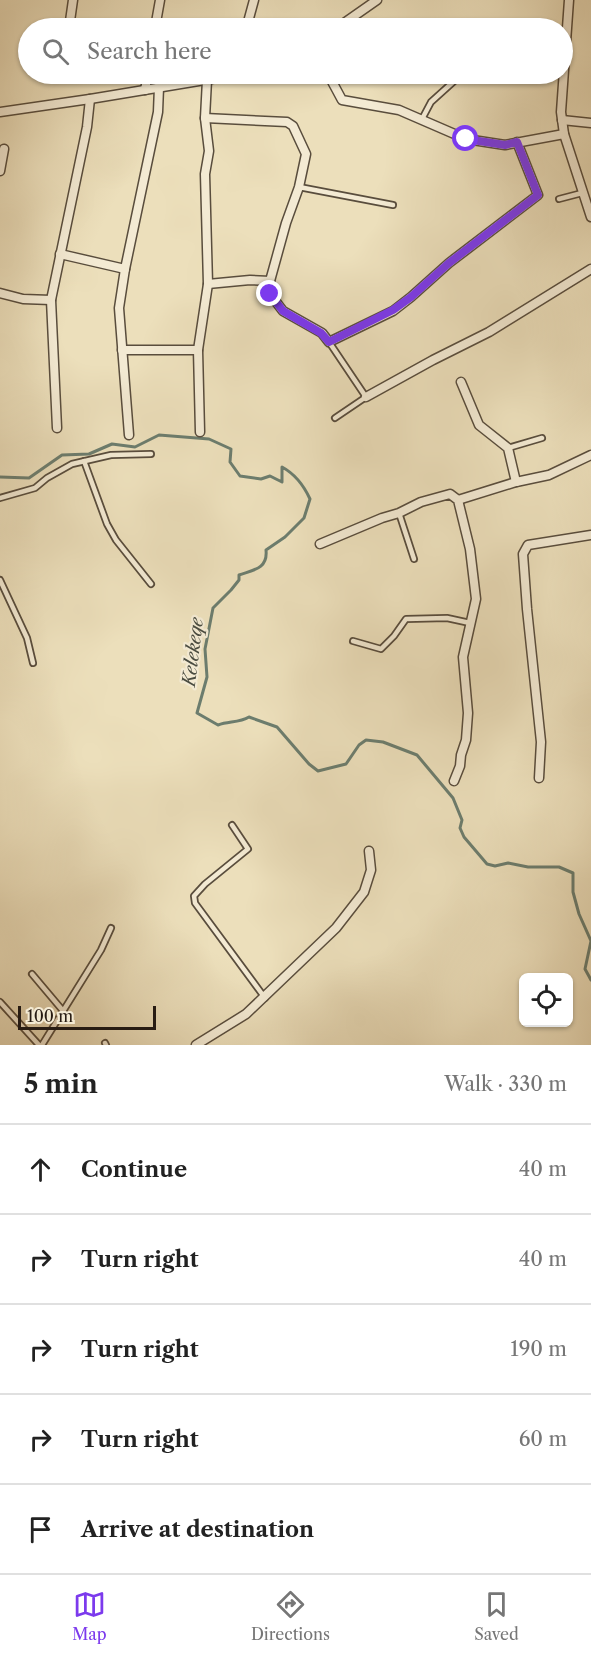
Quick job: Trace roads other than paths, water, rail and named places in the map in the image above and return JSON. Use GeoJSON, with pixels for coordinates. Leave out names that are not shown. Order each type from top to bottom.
{"type":"FeatureCollection","features":[{"type":"Feature","properties":{"kind":"street"},"geometry":{"type":"LineString","coordinates":[[70,18],[73,0]]}},
{"type":"Feature","properties":{"kind":"street"},"geometry":{"type":"LineString","coordinates":[[157,18],[160,0]]}},
{"type":"Feature","properties":{"kind":"street"},"geometry":{"type":"LineString","coordinates":[[249,18],[254,0]]}},
{"type":"Feature","properties":{"kind":"street"},"geometry":{"type":"LineString","coordinates":[[358,0],[362,10]]}},
{"type":"Feature","properties":{"kind":"street"},"geometry":{"type":"LineString","coordinates":[[351,18],[377,0]]}},
{"type":"Feature","properties":{"kind":"street"},"geometry":{"type":"LineString","coordinates":[[567,18],[569,0]]}},
{"type":"Feature","properties":{"kind":"street"},"geometry":{"type":"LineString","coordinates":[[145,90],[146,84]]}},
{"type":"Feature","properties":{"kind":"street"},"geometry":{"type":"LineString","coordinates":[[0,112],[180,84]]}},
{"type":"Feature","properties":{"kind":"street"},"geometry":{"type":"LineString","coordinates":[[200,432],[198,350],[208,284],[205,174],[209,151],[205,118],[207,84]]}},
{"type":"Feature","properties":{"kind":"street"},"geometry":{"type":"LineString","coordinates":[[333,84],[342,100],[399,110],[466,139],[505,145],[564,134]]}},
{"type":"Feature","properties":{"kind":"street"},"geometry":{"type":"LineString","coordinates":[[560,84],[564,134],[591,217]]}},
{"type":"Feature","properties":{"kind":"street"},"geometry":{"type":"LineString","coordinates":[[129,435],[119,308],[158,112],[159,87]]}},
{"type":"Feature","properties":{"kind":"street"},"geometry":{"type":"LineString","coordinates":[[57,428],[51,300],[87,127],[90,99]]}},
{"type":"Feature","properties":{"kind":"street"},"geometry":{"type":"LineString","coordinates":[[205,118],[291,123],[306,154],[270,280],[270,294],[283,311],[321,333],[329,342],[393,310],[449,263],[538,195],[517,142]]}},
{"type":"Feature","properties":{"kind":"street"},"geometry":{"type":"LineString","coordinates":[[562,120],[591,123]]}},
{"type":"Feature","properties":{"kind":"street"},"geometry":{"type":"LineString","coordinates":[[0,171],[4,149]]}},
{"type":"Feature","properties":{"kind":"street"},"geometry":{"type":"LineString","coordinates":[[60,254],[125,269]]}},
{"type":"Feature","properties":{"kind":"street"},"geometry":{"type":"LineString","coordinates":[[366,397],[489,332],[591,269]]}},
{"type":"Feature","properties":{"kind":"street"},"geometry":{"type":"LineString","coordinates":[[208,284],[270,280]]}},
{"type":"Feature","properties":{"kind":"street"},"geometry":{"type":"LineString","coordinates":[[0,293],[23,299],[51,300]]}},
{"type":"Feature","properties":{"kind":"street"},"geometry":{"type":"LineString","coordinates":[[122,350],[198,350]]}},
{"type":"Feature","properties":{"kind":"street"},"geometry":{"type":"LineString","coordinates":[[461,382],[479,425],[508,448],[516,482]]}},
{"type":"Feature","properties":{"kind":"street"},"geometry":{"type":"LineString","coordinates":[[458,500],[516,482],[549,475],[591,455]]}},
{"type":"Feature","properties":{"kind":"street"},"geometry":{"type":"LineString","coordinates":[[320,544],[422,502],[450,494],[458,500],[470,549],[476,599],[463,657],[468,713],[466,740],[460,766],[453,781]]}},
{"type":"Feature","properties":{"kind":"street"},"geometry":{"type":"LineString","coordinates":[[539,778],[541,742],[523,554],[528,545],[591,535]]}},
{"type":"Feature","properties":{"kind":"street"},"geometry":{"type":"LineString","coordinates":[[196,1045],[246,1014],[336,928],[364,892],[371,870],[369,851]]}},
{"type":"Feature","properties":{"kind":"lane"},"geometry":{"type":"LineString","coordinates":[[422,118],[430,102],[451,84]]}},
{"type":"Feature","properties":{"kind":"lane"},"geometry":{"type":"LineString","coordinates":[[298,187],[393,205]]}},
{"type":"Feature","properties":{"kind":"lane"},"geometry":{"type":"LineString","coordinates":[[559,199],[582,193]]}},
{"type":"Feature","properties":{"kind":"lane"},"geometry":{"type":"LineString","coordinates":[[329,342],[366,397],[334,418]]}},
{"type":"Feature","properties":{"kind":"lane"},"geometry":{"type":"LineString","coordinates":[[508,448],[542,438]]}},
{"type":"Feature","properties":{"kind":"lane"},"geometry":{"type":"LineString","coordinates":[[0,498],[35,488],[64,468],[84,461],[111,455],[151,454]]}},
{"type":"Feature","properties":{"kind":"lane"},"geometry":{"type":"LineString","coordinates":[[84,461],[107,524],[116,540],[151,584]]}},
{"type":"Feature","properties":{"kind":"lane"},"geometry":{"type":"LineString","coordinates":[[399,513],[414,559]]}},
{"type":"Feature","properties":{"kind":"lane"},"geometry":{"type":"LineString","coordinates":[[0,580],[27,638],[33,663]]}},
{"type":"Feature","properties":{"kind":"lane"},"geometry":{"type":"LineString","coordinates":[[353,641],[381,649],[406,619],[447,618],[470,623]]}},
{"type":"Feature","properties":{"kind":"lane"},"geometry":{"type":"LineString","coordinates":[[232,825],[248,849],[205,884],[194,896],[195,903],[265,998]]}},
{"type":"Feature","properties":{"kind":"lane"},"geometry":{"type":"LineString","coordinates":[[0,1002],[40,1045],[64,1012],[80,981],[101,950],[111,928]]}},
{"type":"Feature","properties":{"kind":"lane"},"geometry":{"type":"LineString","coordinates":[[32,974],[64,1012]]}},
{"type":"Feature","properties":{"kind":"waterway","name":"Kelekeqe"},"geometry":{"type":"LineString","coordinates":[[0,477],[29,478],[62,455],[89,454],[112,444],[135,447],[159,435],[209,439],[231,449],[230,462],[240,476],[261,479],[270,476],[282,482],[282,467],[291,473],[302,485],[310,499],[304,518],[285,537],[266,550],[265,561],[262,565],[239,575],[239,580],[213,608],[205,649],[207,677],[197,713],[218,725],[249,717],[277,727],[309,764],[318,771],[346,764],[359,745],[366,740],[383,742],[417,755],[453,798],[462,820],[460,828],[464,837],[487,864],[495,866],[508,863],[528,867],[559,867],[573,873],[573,892],[579,914],[591,941],[585,969],[591,980]]}}]}
